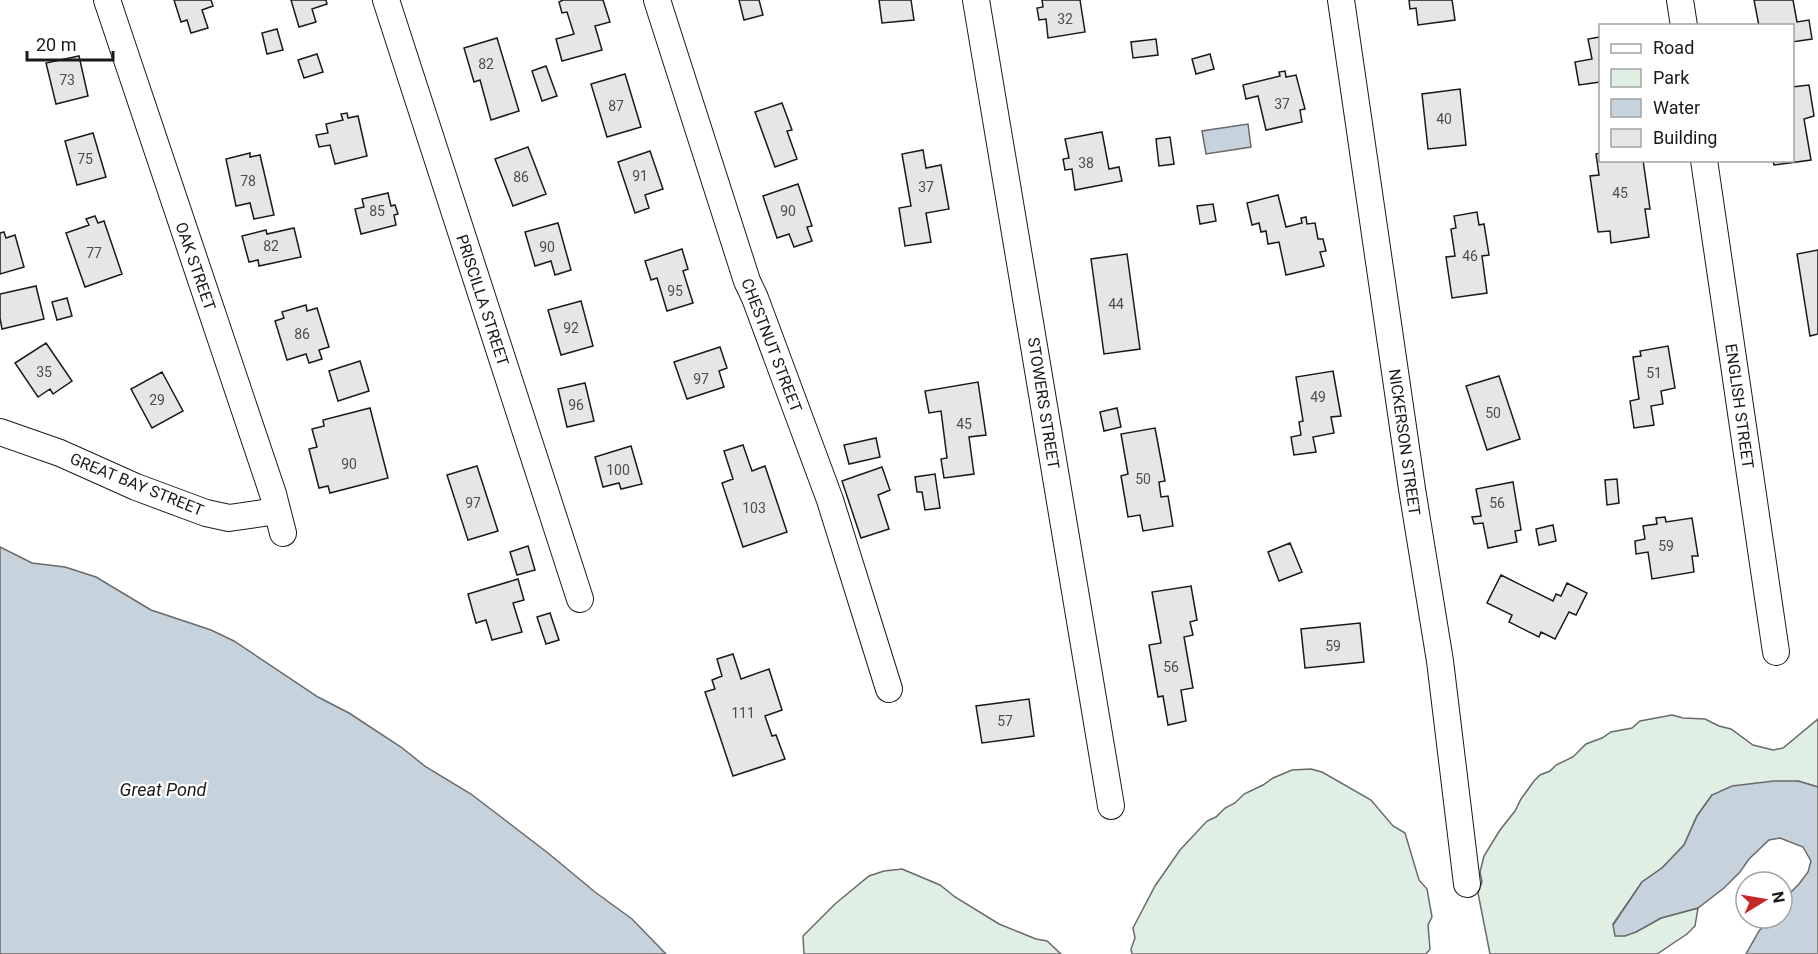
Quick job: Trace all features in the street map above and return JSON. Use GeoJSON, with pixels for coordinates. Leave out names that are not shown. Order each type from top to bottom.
{"type":"FeatureCollection","features":[{"type":"Feature","properties":{"kind":"street","name":"OAK STREET"},"geometry":{"type":"LineString","coordinates":[[107,0],[273,494],[280,522]]}},
{"type":"Feature","properties":{"kind":"street","name":"PRISCILLA STREET"},"geometry":{"type":"LineString","coordinates":[[386,0],[580,599]]}},
{"type":"Feature","properties":{"kind":"street","name":"CHESTNUT STREET"},"geometry":{"type":"LineString","coordinates":[[657,0],[747,281],[830,500],[889,689]]}},
{"type":"Feature","properties":{"kind":"street","name":"STOWERS STREET"},"geometry":{"type":"LineString","coordinates":[[976,0],[1111,806]]}},
{"type":"Feature","properties":{"kind":"street","name":"NICKERSON STREET"},"geometry":{"type":"LineString","coordinates":[[1341,0],[1412,489],[1440,661],[1467,884]]}},
{"type":"Feature","properties":{"kind":"street"},"geometry":{"type":"LineString","coordinates":[[1680,0],[1684,24]]}},
{"type":"Feature","properties":{"kind":"street","name":"ENGLISH STREET"},"geometry":{"type":"LineString","coordinates":[[1704,162],[1776,652]]}},
{"type":"Feature","properties":{"kind":"street","name":"GREAT BAY STREET"},"geometry":{"type":"LineString","coordinates":[[0,432],[60,453],[136,488],[206,513],[229,518],[250,516],[280,522]]}},
{"type":"Feature","properties":{"kind":"green space"},"geometry":{"type":"Polygon","coordinates":[[[1672,715],[1705,719],[1731,729],[1753,745],[1773,750],[1783,748],[1818,719],[1818,787],[1798,781],[1712,795],[1697,816],[1684,845],[1662,868],[1642,882],[1613,924],[1636,932],[1661,918],[1698,908],[1695,926],[1657,954],[1490,954],[1478,893],[1482,882],[1480,872],[1484,856],[1534,781],[1556,765],[1573,757],[1586,744],[1611,732],[1632,728],[1640,721],[1672,715]]]}},
{"type":"Feature","properties":{"kind":"green space"},"geometry":{"type":"Polygon","coordinates":[[[1311,769],[1322,772],[1371,800],[1393,826],[1405,833],[1419,880],[1427,889],[1432,917],[1428,925],[1430,949],[1426,954],[1132,954],[1131,949],[1135,938],[1133,928],[1155,886],[1180,850],[1207,821],[1216,817],[1244,794],[1273,778],[1292,770],[1311,769]]]}},
{"type":"Feature","properties":{"kind":"green space"},"geometry":{"type":"Polygon","coordinates":[[[902,869],[940,885],[999,924],[1047,941],[1061,954],[804,954],[803,936],[835,904],[869,876],[902,869]]]}},
{"type":"Feature","properties":{"kind":"water"},"geometry":{"type":"Polygon","coordinates":[[[1248,124],[1251,147],[1206,154],[1202,131],[1248,124]]]}},
{"type":"Feature","properties":{"kind":"water","name":"Great Pond"},"geometry":{"type":"Polygon","coordinates":[[[0,547],[32,563],[65,567],[96,577],[151,610],[211,630],[234,641],[318,697],[349,713],[401,747],[426,767],[471,794],[632,919],[666,954],[0,954],[0,547]]]}},
{"type":"Feature","properties":{"kind":"water"},"geometry":{"type":"Polygon","coordinates":[[[1774,781],[1798,781],[1818,787],[1818,954],[1746,954],[1760,930],[1794,930],[1794,889],[1808,872],[1811,861],[1803,847],[1780,838],[1769,840],[1749,859],[1741,870],[1734,870],[1734,878],[1724,888],[1698,908],[1661,918],[1625,936],[1615,936],[1613,925],[1642,882],[1662,868],[1684,845],[1697,816],[1712,795],[1732,786],[1774,781]]]}},
{"type":"Feature","properties":{"kind":"building"},"geometry":{"type":"Polygon","coordinates":[[[174,0],[211,0],[213,6],[202,10],[208,28],[191,33],[187,20],[181,22],[174,0]]]}},
{"type":"Feature","properties":{"kind":"building"},"geometry":{"type":"Polygon","coordinates":[[[291,0],[326,0],[327,4],[312,9],[316,22],[299,27],[291,0]]]}},
{"type":"Feature","properties":{"kind":"building"},"geometry":{"type":"Polygon","coordinates":[[[563,0],[603,0],[610,22],[595,26],[602,50],[562,61],[556,39],[574,34],[567,12],[562,13],[559,2],[563,0]]]}},
{"type":"Feature","properties":{"kind":"building"},"geometry":{"type":"Polygon","coordinates":[[[739,0],[759,0],[763,15],[744,20],[739,0]]]}},
{"type":"Feature","properties":{"kind":"building"},"geometry":{"type":"Polygon","coordinates":[[[879,0],[911,0],[914,20],[882,23],[879,0]]]}},
{"type":"Feature","properties":{"kind":"building"},"geometry":{"type":"Polygon","coordinates":[[[1042,0],[1080,0],[1085,32],[1048,38],[1046,19],[1039,20],[1037,8],[1043,7],[1042,0]]]}},
{"type":"Feature","properties":{"kind":"building"},"geometry":{"type":"Polygon","coordinates":[[[1409,0],[1452,0],[1455,20],[1418,25],[1416,8],[1410,9],[1409,0]]]}},
{"type":"Feature","properties":{"kind":"building"},"geometry":{"type":"Polygon","coordinates":[[[1754,0],[1793,0],[1797,22],[1809,20],[1812,39],[1794,42],[1794,24],[1759,24],[1754,0]]]}},
{"type":"Feature","properties":{"kind":"building"},"geometry":{"type":"Polygon","coordinates":[[[277,29],[283,50],[267,54],[262,33],[277,29]]]}},
{"type":"Feature","properties":{"kind":"building"},"geometry":{"type":"Polygon","coordinates":[[[1599,37],[1599,82],[1579,85],[1575,62],[1592,59],[1588,39],[1599,37]]]}},
{"type":"Feature","properties":{"kind":"building"},"geometry":{"type":"Polygon","coordinates":[[[497,38],[519,111],[491,120],[480,80],[474,82],[464,48],[497,38]]]}},
{"type":"Feature","properties":{"kind":"building"},"geometry":{"type":"Polygon","coordinates":[[[1156,39],[1158,55],[1133,58],[1131,42],[1156,39]]]}},
{"type":"Feature","properties":{"kind":"building"},"geometry":{"type":"Polygon","coordinates":[[[317,54],[323,72],[304,78],[298,60],[317,54]]]}},
{"type":"Feature","properties":{"kind":"building"},"geometry":{"type":"Polygon","coordinates":[[[1210,54],[1214,69],[1196,74],[1192,59],[1210,54]]]}},
{"type":"Feature","properties":{"kind":"building"},"geometry":{"type":"Polygon","coordinates":[[[79,56],[88,96],[56,104],[46,63],[79,56]]]}},
{"type":"Feature","properties":{"kind":"building"},"geometry":{"type":"Polygon","coordinates":[[[546,66],[557,96],[542,101],[532,71],[546,66]]]}},
{"type":"Feature","properties":{"kind":"building"},"geometry":{"type":"Polygon","coordinates":[[[1285,71],[1286,77],[1296,75],[1305,109],[1300,110],[1302,122],[1266,130],[1258,96],[1246,99],[1243,85],[1280,76],[1279,72],[1285,71]]]}},
{"type":"Feature","properties":{"kind":"building"},"geometry":{"type":"Polygon","coordinates":[[[625,74],[641,127],[607,137],[591,84],[625,74]]]}},
{"type":"Feature","properties":{"kind":"building"},"geometry":{"type":"Polygon","coordinates":[[[1809,85],[1814,116],[1804,119],[1811,160],[1774,165],[1773,162],[1794,162],[1794,87],[1809,85]]]}},
{"type":"Feature","properties":{"kind":"building"},"geometry":{"type":"Polygon","coordinates":[[[1460,89],[1466,145],[1428,149],[1422,94],[1460,89]]]}},
{"type":"Feature","properties":{"kind":"building"},"geometry":{"type":"Polygon","coordinates":[[[782,103],[792,130],[787,131],[797,159],[775,167],[755,112],[782,103]]]}},
{"type":"Feature","properties":{"kind":"building"},"geometry":{"type":"Polygon","coordinates":[[[347,113],[348,118],[358,116],[367,156],[335,164],[330,145],[319,147],[316,135],[328,133],[326,124],[343,120],[341,114],[347,113]]]}},
{"type":"Feature","properties":{"kind":"building"},"geometry":{"type":"Polygon","coordinates":[[[1102,132],[1109,169],[1119,167],[1122,181],[1075,190],[1072,169],[1065,170],[1063,159],[1069,158],[1065,139],[1102,132]]]}},
{"type":"Feature","properties":{"kind":"building"},"geometry":{"type":"Polygon","coordinates":[[[93,133],[106,177],[77,185],[65,141],[93,133]]]}},
{"type":"Feature","properties":{"kind":"building"},"geometry":{"type":"Polygon","coordinates":[[[1170,137],[1174,164],[1159,166],[1156,139],[1170,137]]]}},
{"type":"Feature","properties":{"kind":"building"},"geometry":{"type":"Polygon","coordinates":[[[528,147],[546,194],[513,206],[495,159],[528,147]]]}},
{"type":"Feature","properties":{"kind":"building"},"geometry":{"type":"Polygon","coordinates":[[[923,150],[926,168],[941,165],[949,209],[926,213],[931,242],[905,246],[899,208],[911,206],[902,154],[923,150]]]}},
{"type":"Feature","properties":{"kind":"building"},"geometry":{"type":"Polygon","coordinates":[[[650,151],[663,189],[645,195],[649,208],[635,213],[618,162],[650,151]]]}},
{"type":"Feature","properties":{"kind":"building"},"geometry":{"type":"Polygon","coordinates":[[[250,153],[250,157],[260,155],[274,215],[254,219],[250,203],[236,206],[226,159],[250,153]]]}},
{"type":"Feature","properties":{"kind":"building"},"geometry":{"type":"Polygon","coordinates":[[[1599,153],[1599,162],[1643,162],[1650,209],[1645,209],[1649,237],[1611,243],[1610,231],[1598,232],[1590,176],[1599,175],[1596,154],[1599,153]]]}},
{"type":"Feature","properties":{"kind":"building"},"geometry":{"type":"Polygon","coordinates":[[[798,184],[812,226],[807,227],[812,241],[794,247],[789,234],[777,238],[763,196],[798,184]]]}},
{"type":"Feature","properties":{"kind":"building"},"geometry":{"type":"Polygon","coordinates":[[[388,193],[391,206],[395,205],[398,214],[394,215],[396,225],[361,234],[355,209],[364,207],[362,199],[388,193]]]}},
{"type":"Feature","properties":{"kind":"building"},"geometry":{"type":"Polygon","coordinates":[[[1278,195],[1286,227],[1302,223],[1301,218],[1306,217],[1307,224],[1315,223],[1318,239],[1323,239],[1326,251],[1320,252],[1324,266],[1286,275],[1279,242],[1268,244],[1266,231],[1261,232],[1259,223],[1252,225],[1247,203],[1278,195]]]}},
{"type":"Feature","properties":{"kind":"building"},"geometry":{"type":"Polygon","coordinates":[[[1213,204],[1216,221],[1200,224],[1197,206],[1213,204]]]}},
{"type":"Feature","properties":{"kind":"building"},"geometry":{"type":"Polygon","coordinates":[[[1477,212],[1479,225],[1484,224],[1489,255],[1482,256],[1487,293],[1452,298],[1446,257],[1455,256],[1451,229],[1456,228],[1454,216],[1477,212]]]}},
{"type":"Feature","properties":{"kind":"building"},"geometry":{"type":"Polygon","coordinates":[[[95,216],[98,223],[104,221],[122,274],[85,287],[66,233],[89,225],[86,219],[95,216]]]}},
{"type":"Feature","properties":{"kind":"building"},"geometry":{"type":"Polygon","coordinates":[[[558,223],[571,270],[555,275],[551,261],[535,266],[525,232],[558,223]]]}},
{"type":"Feature","properties":{"kind":"building"},"geometry":{"type":"Polygon","coordinates":[[[294,228],[301,257],[259,266],[258,260],[249,262],[242,236],[266,230],[267,234],[294,228]]]}},
{"type":"Feature","properties":{"kind":"building"},"geometry":{"type":"Polygon","coordinates":[[[4,232],[6,238],[15,235],[24,267],[0,274],[0,233],[4,232]]]}},
{"type":"Feature","properties":{"kind":"building"},"geometry":{"type":"Polygon","coordinates":[[[682,249],[688,269],[683,271],[693,303],[667,311],[657,278],[651,280],[645,261],[682,249]]]}},
{"type":"Feature","properties":{"kind":"building"},"geometry":{"type":"Polygon","coordinates":[[[1818,250],[1818,334],[1810,336],[1797,254],[1818,250]]]}},
{"type":"Feature","properties":{"kind":"building"},"geometry":{"type":"Polygon","coordinates":[[[1127,254],[1140,349],[1104,354],[1091,259],[1127,254]]]}},
{"type":"Feature","properties":{"kind":"building"},"geometry":{"type":"Polygon","coordinates":[[[36,286],[44,319],[2,329],[0,294],[36,286]]]}},
{"type":"Feature","properties":{"kind":"building"},"geometry":{"type":"Polygon","coordinates":[[[67,298],[72,316],[57,320],[52,302],[67,298]]]}},
{"type":"Feature","properties":{"kind":"building"},"geometry":{"type":"Polygon","coordinates":[[[581,301],[593,346],[561,355],[548,310],[581,301]]]}},
{"type":"Feature","properties":{"kind":"building"},"geometry":{"type":"Polygon","coordinates":[[[306,305],[307,311],[317,308],[329,347],[319,350],[322,359],[309,363],[306,354],[287,360],[275,321],[284,318],[282,312],[306,305]]]}},
{"type":"Feature","properties":{"kind":"building"},"geometry":{"type":"Polygon","coordinates":[[[46,343],[72,381],[53,394],[50,389],[38,397],[15,363],[46,343]]]}},
{"type":"Feature","properties":{"kind":"building"},"geometry":{"type":"Polygon","coordinates":[[[1668,346],[1675,388],[1661,391],[1663,404],[1651,406],[1654,425],[1634,428],[1630,401],[1639,399],[1633,357],[1641,356],[1640,351],[1668,346]]]}},
{"type":"Feature","properties":{"kind":"building"},"geometry":{"type":"Polygon","coordinates":[[[720,347],[727,368],[719,371],[724,387],[687,399],[674,362],[720,347]]]}},
{"type":"Feature","properties":{"kind":"building"},"geometry":{"type":"Polygon","coordinates":[[[360,361],[369,391],[338,401],[329,371],[360,361]]]}},
{"type":"Feature","properties":{"kind":"building"},"geometry":{"type":"Polygon","coordinates":[[[1333,371],[1341,416],[1331,417],[1334,433],[1313,437],[1316,452],[1294,455],[1291,437],[1301,435],[1299,422],[1303,421],[1296,377],[1333,371]]]}},
{"type":"Feature","properties":{"kind":"building"},"geometry":{"type":"Polygon","coordinates":[[[162,372],[183,411],[152,428],[131,389],[162,372]]]}},
{"type":"Feature","properties":{"kind":"building"},"geometry":{"type":"Polygon","coordinates":[[[1499,376],[1520,439],[1487,450],[1466,386],[1499,376]]]}},
{"type":"Feature","properties":{"kind":"building"},"geometry":{"type":"Polygon","coordinates":[[[978,382],[986,435],[969,437],[974,474],[944,478],[941,459],[947,458],[941,411],[929,413],[925,391],[978,382]]]}},
{"type":"Feature","properties":{"kind":"building"},"geometry":{"type":"Polygon","coordinates":[[[585,383],[594,421],[567,427],[558,389],[585,383]]]}},
{"type":"Feature","properties":{"kind":"building"},"geometry":{"type":"Polygon","coordinates":[[[370,408],[388,478],[330,493],[328,486],[319,488],[309,449],[317,447],[312,429],[324,426],[323,420],[370,408]]]}},
{"type":"Feature","properties":{"kind":"building"},"geometry":{"type":"Polygon","coordinates":[[[1117,408],[1121,427],[1104,431],[1100,412],[1117,408]]]}},
{"type":"Feature","properties":{"kind":"building"},"geometry":{"type":"Polygon","coordinates":[[[1155,428],[1165,481],[1159,482],[1161,497],[1168,496],[1173,526],[1143,531],[1140,515],[1128,517],[1121,476],[1128,474],[1121,434],[1155,428]]]}},
{"type":"Feature","properties":{"kind":"building"},"geometry":{"type":"Polygon","coordinates":[[[876,438],[880,457],[849,464],[844,445],[876,438]]]}},
{"type":"Feature","properties":{"kind":"building"},"geometry":{"type":"Polygon","coordinates":[[[743,445],[752,471],[765,466],[787,532],[743,547],[722,483],[733,479],[724,451],[743,445]]]}},
{"type":"Feature","properties":{"kind":"building"},"geometry":{"type":"Polygon","coordinates":[[[631,446],[642,484],[621,489],[619,483],[603,487],[595,457],[631,446]]]}},
{"type":"Feature","properties":{"kind":"building"},"geometry":{"type":"Polygon","coordinates":[[[477,466],[498,531],[468,540],[447,475],[477,466]]]}},
{"type":"Feature","properties":{"kind":"building"},"geometry":{"type":"Polygon","coordinates":[[[882,467],[890,490],[878,495],[889,529],[861,538],[842,481],[882,467]]]}},
{"type":"Feature","properties":{"kind":"building"},"geometry":{"type":"Polygon","coordinates":[[[935,474],[940,508],[925,510],[922,492],[917,492],[915,477],[935,474]]]}},
{"type":"Feature","properties":{"kind":"building"},"geometry":{"type":"Polygon","coordinates":[[[1617,479],[1619,503],[1607,505],[1605,480],[1617,479]]]}},
{"type":"Feature","properties":{"kind":"building"},"geometry":{"type":"Polygon","coordinates":[[[1513,482],[1521,530],[1515,531],[1517,542],[1488,548],[1483,523],[1474,524],[1472,517],[1481,516],[1476,489],[1513,482]]]}},
{"type":"Feature","properties":{"kind":"building"},"geometry":{"type":"Polygon","coordinates":[[[1665,517],[1666,522],[1692,518],[1698,556],[1692,556],[1694,572],[1652,579],[1648,552],[1636,554],[1635,541],[1645,539],[1643,526],[1657,524],[1656,518],[1665,517]]]}},
{"type":"Feature","properties":{"kind":"building"},"geometry":{"type":"Polygon","coordinates":[[[1553,525],[1556,541],[1539,545],[1536,529],[1553,525]]]}},
{"type":"Feature","properties":{"kind":"building"},"geometry":{"type":"Polygon","coordinates":[[[1290,543],[1302,572],[1279,581],[1268,552],[1290,543]]]}},
{"type":"Feature","properties":{"kind":"building"},"geometry":{"type":"Polygon","coordinates":[[[528,546],[535,570],[517,575],[510,552],[528,546]]]}},
{"type":"Feature","properties":{"kind":"building"},"geometry":{"type":"Polygon","coordinates":[[[1501,575],[1553,601],[1556,594],[1561,596],[1567,583],[1587,593],[1576,615],[1569,612],[1555,639],[1541,632],[1539,637],[1509,622],[1512,615],[1487,603],[1501,575]]]}},
{"type":"Feature","properties":{"kind":"building"},"geometry":{"type":"Polygon","coordinates":[[[518,579],[524,600],[513,603],[522,632],[492,640],[486,620],[476,623],[468,594],[518,579]]]}},
{"type":"Feature","properties":{"kind":"building"},"geometry":{"type":"Polygon","coordinates":[[[1191,586],[1197,620],[1190,622],[1193,635],[1184,637],[1193,688],[1181,690],[1186,721],[1168,725],[1163,696],[1158,697],[1149,645],[1161,643],[1152,592],[1191,586]]]}},
{"type":"Feature","properties":{"kind":"building"},"geometry":{"type":"Polygon","coordinates":[[[550,613],[559,640],[546,644],[537,617],[550,613]]]}},
{"type":"Feature","properties":{"kind":"building"},"geometry":{"type":"Polygon","coordinates":[[[1360,623],[1364,662],[1305,668],[1301,629],[1360,623]]]}},
{"type":"Feature","properties":{"kind":"building"},"geometry":{"type":"Polygon","coordinates":[[[733,654],[741,679],[769,669],[782,710],[765,716],[772,736],[776,735],[785,759],[733,776],[705,692],[715,689],[712,680],[722,676],[717,659],[733,654]]]}},
{"type":"Feature","properties":{"kind":"building"},"geometry":{"type":"Polygon","coordinates":[[[1029,699],[1034,736],[982,743],[976,706],[1029,699]]]}}]}
